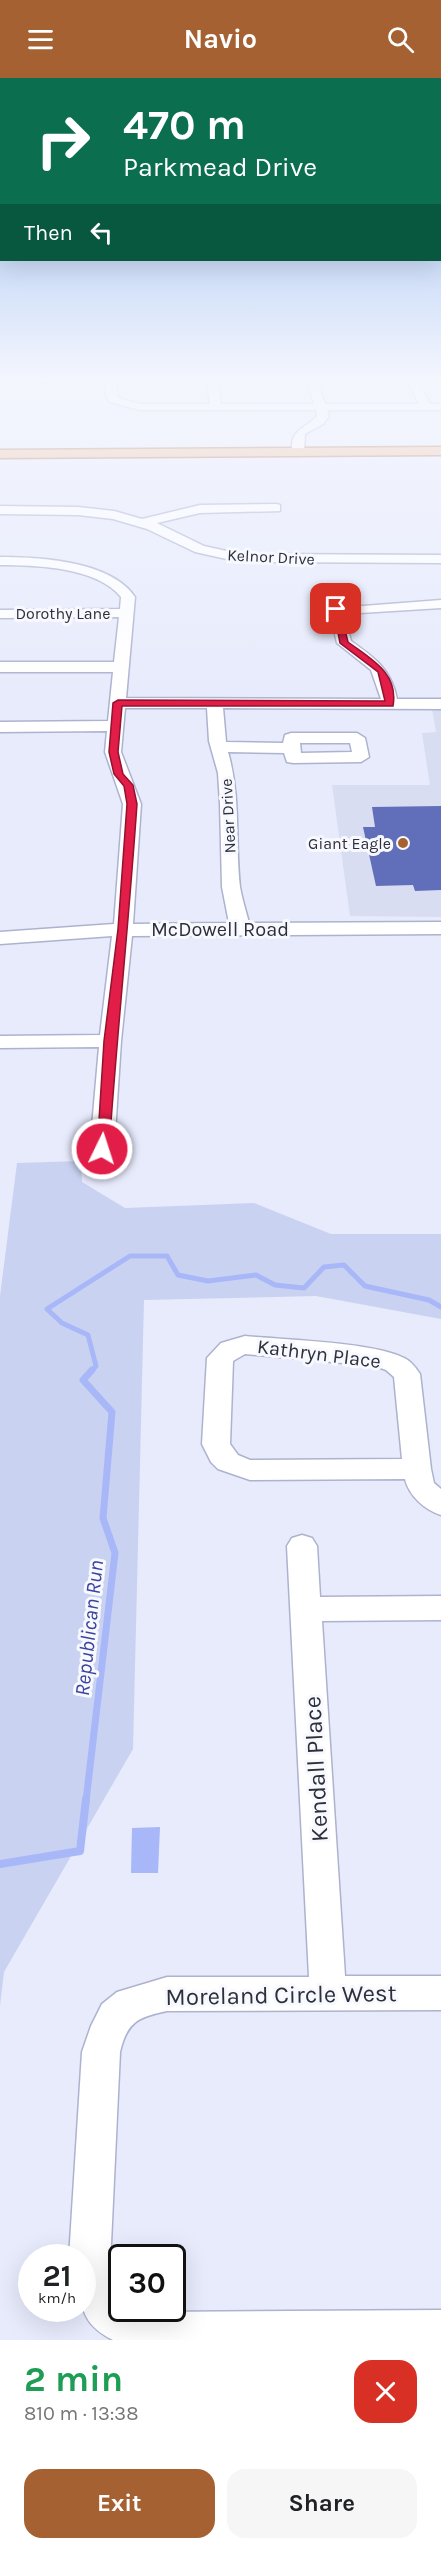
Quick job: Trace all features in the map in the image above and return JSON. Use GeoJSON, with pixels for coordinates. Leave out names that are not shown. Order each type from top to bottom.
{"type":"FeatureCollection","features":[{"type":"Feature","properties":{"kind":"street"},"geometry":{"type":"LineString","coordinates":[[142,523],[200,509],[276,508]]}},
{"type":"Feature","properties":{"kind":"street","name":"Kelnor Drive"},"geometry":{"type":"LineString","coordinates":[[0,510],[90,512],[142,523],[200,549],[240,558],[441,559]]}},
{"type":"Feature","properties":{"kind":"street"},"geometry":{"type":"LineString","coordinates":[[0,561],[45,562],[80,568],[126,592],[128,601],[113,752],[119,774],[128,785],[132,804],[123,929],[110,1041],[102,1149]]}},
{"type":"Feature","properties":{"kind":"street"},"geometry":{"type":"LineString","coordinates":[[390,704],[386,679],[382,671],[344,643],[336,609],[377,610],[441,604]]}},
{"type":"Feature","properties":{"kind":"street","name":"Dorothy Lane"},"geometry":{"type":"LineString","coordinates":[[0,614],[127,613]]}},
{"type":"Feature","properties":{"kind":"street"},"geometry":{"type":"LineString","coordinates":[[0,667],[122,667]]}},
{"type":"Feature","properties":{"kind":"street"},"geometry":{"type":"LineString","coordinates":[[118,703],[441,704]]}},
{"type":"Feature","properties":{"kind":"street","name":"Near Drive"},"geometry":{"type":"LineString","coordinates":[[215,703],[229,803],[231,887],[240,928]]}},
{"type":"Feature","properties":{"kind":"street"},"geometry":{"type":"LineString","coordinates":[[0,727],[115,726]]}},
{"type":"Feature","properties":{"kind":"street"},"geometry":{"type":"LineString","coordinates":[[220,747],[292,748]]}},
{"type":"Feature","properties":{"kind":"street","name":"McDowell Road"},"geometry":{"type":"LineString","coordinates":[[0,938],[73,930],[441,928]]}},
{"type":"Feature","properties":{"kind":"street"},"geometry":{"type":"LineString","coordinates":[[0,1042],[110,1041]]}},
{"type":"Feature","properties":{"kind":"street","name":"Kathryn Place"},"geometry":{"type":"LineString","coordinates":[[417,1469],[250,1470],[232,1466],[220,1457],[216,1444],[219,1358],[230,1349],[245,1345],[377,1358],[395,1364],[407,1374],[421,1487],[441,1505]]}},
{"type":"Feature","properties":{"kind":"street","name":"Kendall Place"},"geometry":{"type":"LineString","coordinates":[[302,1546],[308,1609],[328,1992]]}},
{"type":"Feature","properties":{"kind":"street"},"geometry":{"type":"LineString","coordinates":[[308,1609],[441,1608]]}},
{"type":"Feature","properties":{"kind":"street","name":"Moreland Circle West"},"geometry":{"type":"LineString","coordinates":[[441,1993],[167,1994],[136,2000],[122,2007],[110,2021],[101,2052],[89,2265],[92,2291],[108,2313],[129,2328],[155,2333],[441,2331]]}},
{"type":"Feature","properties":{"kind":"shaded area"},"geometry":{"type":"Polygon","coordinates":[[[432,709],[441,709],[441,917],[350,916],[332,785],[430,785],[422,733],[436,732],[432,709]]]}},
{"type":"Feature","properties":{"kind":"shaded area"},"geometry":{"type":"Polygon","coordinates":[[[81,1161],[82,1182],[125,1208],[254,1203],[331,1234],[441,1234],[441,1319],[316,1296],[144,1300],[133,1749],[4,1972],[0,2006],[0,1296],[17,1163],[81,1161]]]}},
{"type":"Feature","properties":{"kind":"water"},"geometry":{"type":"Polygon","coordinates":[[[160,1827],[158,1873],[131,1873],[132,1828],[160,1827]]]}},
{"type":"Feature","properties":{"kind":"building","name":"Giant Eagle"},"geometry":{"type":"Polygon","coordinates":[[[441,806],[441,890],[415,891],[413,885],[376,886],[363,827],[375,827],[372,807],[441,806]]]}},
{"type":"Feature","properties":{"kind":"waterway","name":"Republican Run"},"geometry":{"type":"LineString","coordinates":[[91,1372],[96,1366],[88,1335],[62,1323],[47,1309],[130,1256],[167,1256],[178,1275],[208,1281],[256,1275],[275,1285],[304,1288],[324,1267],[344,1265],[365,1286],[429,1300],[441,1307]]}},
{"type":"Feature","properties":{"kind":"waterway","name":"Republican Run"},"geometry":{"type":"LineString","coordinates":[[86,1801],[115,1553],[103,1518],[112,1412],[83,1380],[92,1370]]}},
{"type":"Feature","properties":{"kind":"waterway","name":"Republican Run"},"geometry":{"type":"LineString","coordinates":[[0,1864],[80,1851],[86,1799]]}},
{"type":"Feature","properties":{"kind":"place","name":"Giant Eagle"},"geometry":{"type":"Point","coordinates":[403,843]}},
{"type":"Feature","properties":{"kind":"route"},"geometry":{"type":"LineString","coordinates":[[102,1149],[110,1041],[123,929],[132,804],[128,785],[119,774],[113,752],[118,703],[390,704],[386,679],[382,671],[376,664],[344,643],[339,632],[336,609]]}}]}
